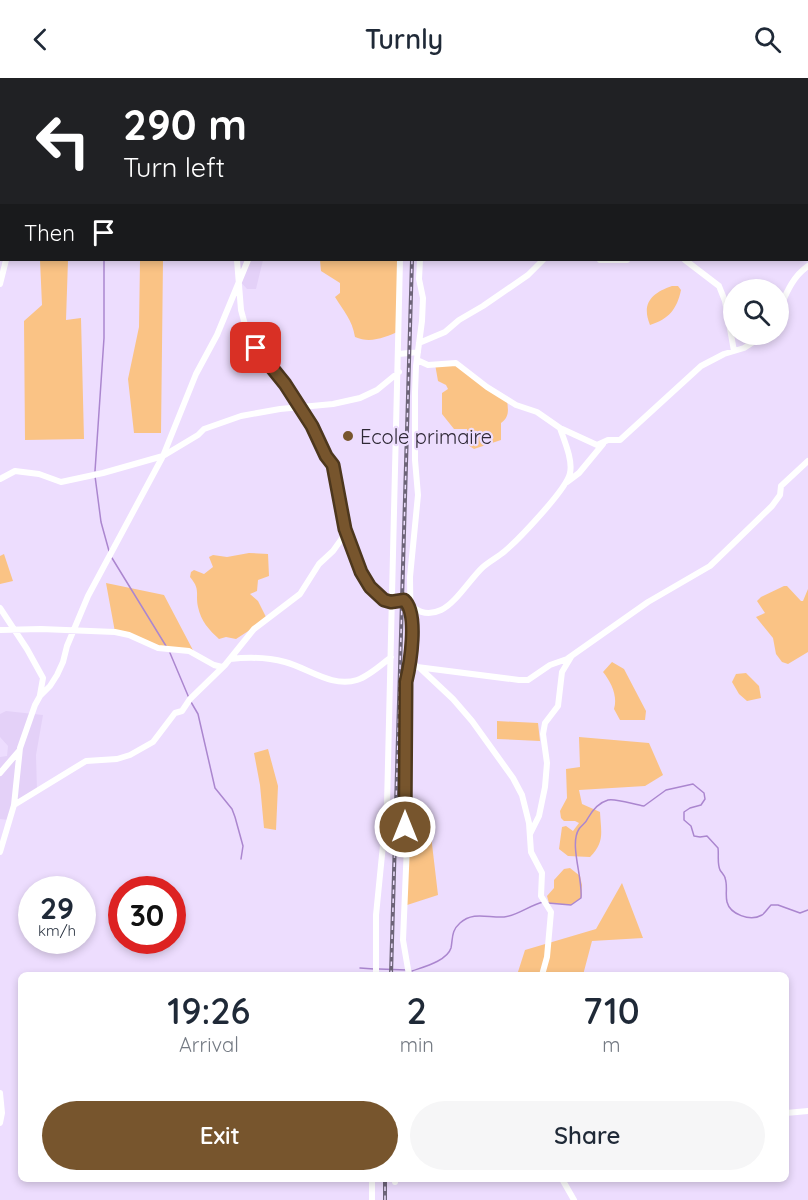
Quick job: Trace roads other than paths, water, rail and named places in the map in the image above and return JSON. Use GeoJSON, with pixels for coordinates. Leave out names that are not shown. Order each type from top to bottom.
{"type":"FeatureCollection","features":[{"type":"Feature","properties":{"kind":"street"},"geometry":{"type":"LineString","coordinates":[[0,284],[6,261]]}},
{"type":"Feature","properties":{"kind":"street"},"geometry":{"type":"LineString","coordinates":[[237,261],[243,321],[247,332],[256,348],[300,407],[333,465],[345,529],[361,572],[370,587],[380,597],[391,602],[404,600],[417,611],[438,611],[449,604],[484,566],[512,544],[566,482],[579,473],[605,441]]}},
{"type":"Feature","properties":{"kind":"street"},"geometry":{"type":"LineString","coordinates":[[40,696],[57,675],[73,630],[101,571],[163,456],[196,374],[218,334],[248,261]]}},
{"type":"Feature","properties":{"kind":"street"},"geometry":{"type":"LineString","coordinates":[[376,972],[376,915],[387,805],[400,261]]}},
{"type":"Feature","properties":{"kind":"street"},"geometry":{"type":"LineString","coordinates":[[408,972],[403,940],[406,845],[405,742],[406,682],[412,661],[410,607],[412,557],[418,495],[415,460],[417,360],[423,321],[423,298],[419,279],[420,261]]}},
{"type":"Feature","properties":{"kind":"street"},"geometry":{"type":"LineString","coordinates":[[419,343],[445,332],[459,320],[528,275],[542,261]]}},
{"type":"Feature","properties":{"kind":"street"},"geometry":{"type":"LineString","coordinates":[[686,261],[719,286],[725,301],[734,351]]}},
{"type":"Feature","properties":{"kind":"street"},"geometry":{"type":"LineString","coordinates":[[789,288],[800,272],[808,266]]}},
{"type":"Feature","properties":{"kind":"street"},"geometry":{"type":"LineString","coordinates":[[417,360],[428,365],[456,363],[507,400],[537,412],[560,428],[596,445],[605,441],[620,440],[701,366],[749,345]]}},
{"type":"Feature","properties":{"kind":"street"},"geometry":{"type":"LineString","coordinates":[[399,354],[418,352]]}},
{"type":"Feature","properties":{"kind":"street"},"geometry":{"type":"LineString","coordinates":[[0,479],[15,471],[39,474],[61,482],[163,456],[215,424],[264,411],[333,404],[360,398],[377,390],[399,372]]}},
{"type":"Feature","properties":{"kind":"street"},"geometry":{"type":"LineString","coordinates":[[560,428],[570,468],[566,482]]}},
{"type":"Feature","properties":{"kind":"street"},"geometry":{"type":"LineString","coordinates":[[421,668],[524,681],[552,664],[571,657],[648,602],[710,566],[772,506],[780,495],[781,486],[808,460]]}},
{"type":"Feature","properties":{"kind":"street"},"geometry":{"type":"LineString","coordinates":[[14,805],[86,761],[117,759],[143,749],[153,742],[175,713],[182,711],[190,699],[230,660],[254,629],[300,594],[319,564],[338,544],[345,529]]}},
{"type":"Feature","properties":{"kind":"street"},"geometry":{"type":"LineString","coordinates":[[0,608],[43,678],[40,696],[20,748],[0,773]]}},
{"type":"Feature","properties":{"kind":"street"},"geometry":{"type":"LineString","coordinates":[[0,630],[100,630],[129,635],[158,648],[189,651],[222,668]]}},
{"type":"Feature","properties":{"kind":"street"},"geometry":{"type":"LineString","coordinates":[[230,660],[255,657],[284,662],[299,666],[318,676],[347,682],[366,675],[391,657]]}},
{"type":"Feature","properties":{"kind":"street"},"geometry":{"type":"LineString","coordinates":[[529,837],[539,816],[545,787],[547,763],[543,734],[545,723],[558,706],[562,672],[571,657]]}},
{"type":"Feature","properties":{"kind":"street"},"geometry":{"type":"LineString","coordinates":[[412,661],[453,699],[472,722],[513,778],[522,795],[528,817],[531,852],[542,873],[541,896],[551,912],[547,957],[543,972]]}},
{"type":"Feature","properties":{"kind":"street"},"geometry":{"type":"LineString","coordinates":[[1,846],[14,805],[20,748]]}},
{"type":"Feature","properties":{"kind":"street"},"geometry":{"type":"LineString","coordinates":[[0,1093],[2,1113],[0,1123]]}},
{"type":"Feature","properties":{"kind":"street"},"geometry":{"type":"LineString","coordinates":[[789,1113],[808,1111]]}},
{"type":"Feature","properties":{"kind":"street"},"geometry":{"type":"LineString","coordinates":[[372,1182],[372,1200]]}},
{"type":"Feature","properties":{"kind":"street"},"geometry":{"type":"LineString","coordinates":[[564,1182],[574,1200]]}},
{"type":"Feature","properties":{"kind":"waterway"},"geometry":{"type":"LineString","coordinates":[[95,471],[104,338],[104,261]]}},
{"type":"Feature","properties":{"kind":"waterway"},"geometry":{"type":"LineString","coordinates":[[95,476],[101,522],[109,551]]}},
{"type":"Feature","properties":{"kind":"waterway"},"geometry":{"type":"LineString","coordinates":[[112,558],[166,646]]}},
{"type":"Feature","properties":{"kind":"waterway"},"geometry":{"type":"LineString","coordinates":[[170,653],[189,698]]}},
{"type":"Feature","properties":{"kind":"waterway"},"geometry":{"type":"LineString","coordinates":[[191,702],[198,714],[215,788],[232,809],[235,817],[243,846],[241,859]]}},
{"type":"Feature","properties":{"kind":"waterway"},"geometry":{"type":"LineString","coordinates":[[548,903],[571,905],[581,898],[576,835],[598,805],[611,800],[644,806],[666,790],[693,784],[704,793],[705,799],[701,805],[684,812],[684,820],[691,826],[694,836],[707,836],[718,848],[719,867],[725,877],[727,902],[732,910],[741,916],[752,918],[762,915],[771,905],[778,905],[800,913],[808,910]]}},
{"type":"Feature","properties":{"kind":"waterway"},"geometry":{"type":"LineString","coordinates":[[412,971],[445,957],[451,948],[455,929],[465,919],[475,916],[509,916],[543,902]]}},
{"type":"Feature","properties":{"kind":"waterway"},"geometry":{"type":"LineString","coordinates":[[360,968],[374,969]]}},
{"type":"Feature","properties":{"kind":"waterway"},"geometry":{"type":"LineString","coordinates":[[379,969],[407,970]]}},
{"type":"Feature","properties":{"kind":"railway"},"geometry":{"type":"LineString","coordinates":[[391,972],[412,261]]}},
{"type":"Feature","properties":{"kind":"railway"},"geometry":{"type":"LineString","coordinates":[[385,1182],[385,1200]]}},
{"type":"Feature","properties":{"kind":"place","name":"Ecole primaire"},"geometry":{"type":"Point","coordinates":[348,436]}}]}
